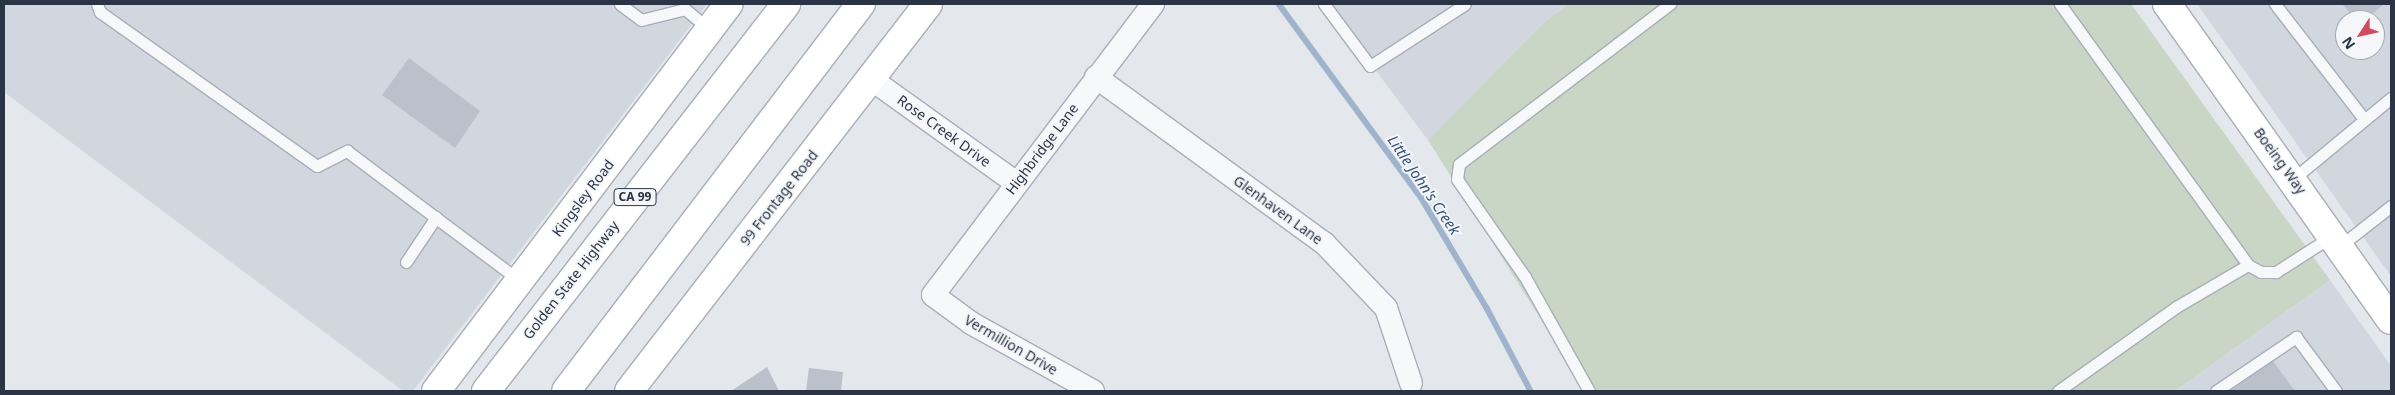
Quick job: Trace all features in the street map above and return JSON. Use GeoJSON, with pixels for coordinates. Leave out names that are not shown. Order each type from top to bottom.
{"type":"FeatureCollection","features":[{"type":"Feature","properties":{"kind":"main road","name":"Kingsley Road"},"geometry":{"type":"LineString","coordinates":[[436,391],[729,4]]}},
{"type":"Feature","properties":{"kind":"main road","name":"Golden State Highway"},"geometry":{"type":"LineString","coordinates":[[486,391],[786,4]]}},
{"type":"Feature","properties":{"kind":"main road"},"geometry":{"type":"LineString","coordinates":[[566,391],[860,4]]}},
{"type":"Feature","properties":{"kind":"main road","name":"99 Frontage Road"},"geometry":{"type":"LineString","coordinates":[[629,391],[928,4]]}},
{"type":"Feature","properties":{"kind":"main road","name":"Boeing Way"},"geometry":{"type":"LineString","coordinates":[[2167,4],[2337,241],[2391,320]]}},
{"type":"Feature","properties":{"kind":"street","name":"Highbridge Lane"},"geometry":{"type":"LineString","coordinates":[[932,295],[1152,4]]}},
{"type":"Feature","properties":{"kind":"street","name":"Glenhaven Lane"},"geometry":{"type":"LineString","coordinates":[[1096,77],[1324,243],[1386,308],[1411,383]]}},
{"type":"Feature","properties":{"kind":"street","name":"Rose Creek Drive"},"geometry":{"type":"LineString","coordinates":[[871,79],[1016,183]]}},
{"type":"Feature","properties":{"kind":"street","name":"Vermillion Drive"},"geometry":{"type":"LineString","coordinates":[[932,295],[970,323],[1093,391]]}},
{"type":"Feature","properties":{"kind":"lane"},"geometry":{"type":"LineString","coordinates":[[97,4],[100,12],[317,166],[348,151],[520,281]]}},
{"type":"Feature","properties":{"kind":"lane"},"geometry":{"type":"LineString","coordinates":[[620,4],[641,20],[685,6],[710,30]]}},
{"type":"Feature","properties":{"kind":"lane"},"geometry":{"type":"LineString","coordinates":[[1324,4],[1370,66],[1466,4]]}},
{"type":"Feature","properties":{"kind":"lane"},"geometry":{"type":"LineString","coordinates":[[1589,391],[1525,277],[1457,179],[1459,164],[1670,4]]}},
{"type":"Feature","properties":{"kind":"lane"},"geometry":{"type":"LineString","coordinates":[[2060,4],[2248,265],[2261,272],[2276,272],[2337,241],[2391,206]]}},
{"type":"Feature","properties":{"kind":"lane"},"geometry":{"type":"LineString","coordinates":[[2275,4],[2364,120]]}},
{"type":"Feature","properties":{"kind":"lane"},"geometry":{"type":"LineString","coordinates":[[2293,179],[2391,98]]}},
{"type":"Feature","properties":{"kind":"lane"},"geometry":{"type":"LineString","coordinates":[[406,262],[436,218]]}},
{"type":"Feature","properties":{"kind":"lane"},"geometry":{"type":"LineString","coordinates":[[2058,391],[2176,307],[2248,265]]}},
{"type":"Feature","properties":{"kind":"lane"},"geometry":{"type":"LineString","coordinates":[[2216,391],[2296,337],[2336,391]]}},
{"type":"Feature","properties":{"kind":"shaded area"},"geometry":{"type":"Polygon","coordinates":[[[4,4],[707,4],[413,391],[403,391],[4,92],[4,4]]]}},
{"type":"Feature","properties":{"kind":"shaded area"},"geometry":{"type":"Polygon","coordinates":[[[1326,4],[1568,4],[1543,23],[1428,140],[1326,4]]]}},
{"type":"Feature","properties":{"kind":"shaded area"},"geometry":{"type":"Polygon","coordinates":[[[2197,4],[2391,4],[2391,276],[2197,4]]]}},
{"type":"Feature","properties":{"kind":"shaded area"},"geometry":{"type":"Polygon","coordinates":[[[2330,280],[2391,366],[2391,391],[2175,391],[2330,280]]]}},
{"type":"Feature","properties":{"kind":"green space"},"geometry":{"type":"Polygon","coordinates":[[[1568,4],[2131,4],[2330,280],[2175,391],[1586,391],[1428,140],[1543,23],[1568,4]]]}},
{"type":"Feature","properties":{"kind":"building"},"geometry":{"type":"Polygon","coordinates":[[[2342,4],[2384,4],[2377,10],[2347,10],[2342,4]]]}},
{"type":"Feature","properties":{"kind":"building"},"geometry":{"type":"Polygon","coordinates":[[[409,58],[480,111],[455,148],[382,95],[409,58]]]}},
{"type":"Feature","properties":{"kind":"building"},"geometry":{"type":"Polygon","coordinates":[[[2273,361],[2295,391],[2229,391],[2273,361]]]}},
{"type":"Feature","properties":{"kind":"building"},"geometry":{"type":"Polygon","coordinates":[[[767,367],[779,391],[731,391],[767,367]]]}},
{"type":"Feature","properties":{"kind":"building"},"geometry":{"type":"Polygon","coordinates":[[[809,368],[843,372],[841,391],[806,391],[809,368]]]}},
{"type":"Feature","properties":{"kind":"waterway","name":"Little John's Creek"},"geometry":{"type":"LineString","coordinates":[[1279,4],[1421,197],[1487,308],[1531,391]]}}]}
